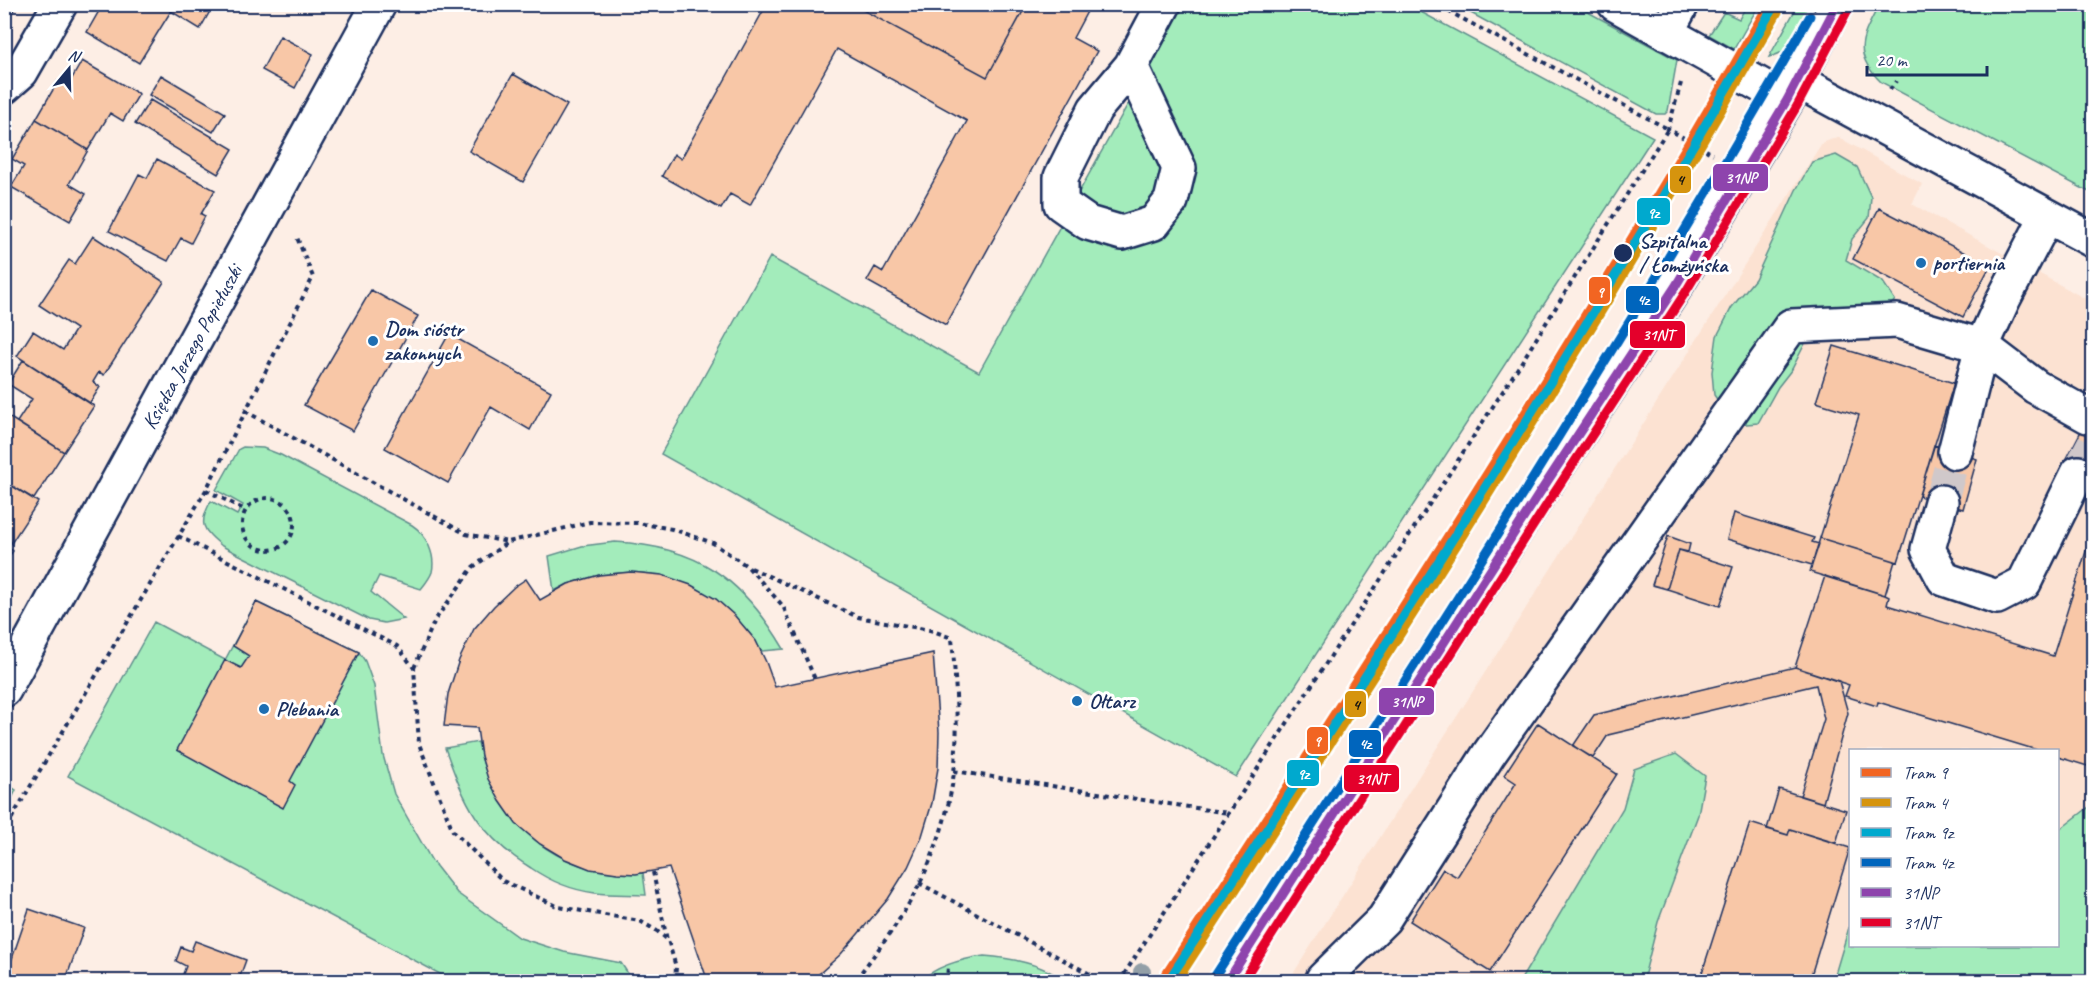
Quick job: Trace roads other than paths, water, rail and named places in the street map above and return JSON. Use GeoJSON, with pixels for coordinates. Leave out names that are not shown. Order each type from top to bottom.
{"type":"FeatureCollection","features":[{"type":"Feature","properties":{"kind":"street"},"geometry":{"type":"LineString","coordinates":[[4,87],[21,72],[60,4]]}},
{"type":"Feature","properties":{"kind":"street","name":"Księdza Jerzego Popiełuszki"},"geometry":{"type":"LineString","coordinates":[[4,690],[379,4]]}},
{"type":"Feature","properties":{"kind":"street"},"geometry":{"type":"LineString","coordinates":[[1131,66],[1179,168],[1171,201],[1154,223],[1122,233],[1088,223],[1061,204],[1062,177],[1095,109],[1131,66],[1164,4]]}},
{"type":"Feature","properties":{"kind":"street"},"geometry":{"type":"LineString","coordinates":[[1615,4],[1666,33],[1792,90],[2094,241]]}},
{"type":"Feature","properties":{"kind":"street"},"geometry":{"type":"LineString","coordinates":[[1666,33],[1682,4]]}},
{"type":"Feature","properties":{"kind":"street"},"geometry":{"type":"LineString","coordinates":[[1227,981],[1675,287],[1792,90],[1837,4]]}},
{"type":"Feature","properties":{"kind":"street"},"geometry":{"type":"LineString","coordinates":[[1955,452],[1982,346],[2047,216]]}},
{"type":"Feature","properties":{"kind":"street"},"geometry":{"type":"LineString","coordinates":[[1323,979],[1384,919],[1490,754],[1791,326],[1897,321],[1982,346],[2036,387],[2088,416]]}},
{"type":"Feature","properties":{"kind":"street"},"geometry":{"type":"LineString","coordinates":[[1941,502],[1928,549],[1944,579],[1997,597],[2024,583],[2078,473]]}},
{"type":"Feature","properties":{"kind":"tunnel"},"geometry":{"type":"LineString","coordinates":[[2078,473],[2094,443]]}},
{"type":"Feature","properties":{"kind":"tunnel"},"geometry":{"type":"LineString","coordinates":[[1941,502],[1955,452]]}},
{"type":"Feature","properties":{"kind":"tram line","name":"9"},"geometry":{"type":"LineString","coordinates":[[1161,982],[1395,619],[1548,375],[1697,129],[1769,4]]}},
{"type":"Feature","properties":{"kind":"tram line","name":"9z"},"geometry":{"type":"LineString","coordinates":[[1172,975],[1481,494],[1630,251],[1775,4]]}},
{"type":"Feature","properties":{"kind":"tram line","name":"4"},"geometry":{"type":"LineString","coordinates":[[1176,982],[1485,500],[1634,257],[1779,10]]}},
{"type":"Feature","properties":{"kind":"tram line","name":"4z"},"geometry":{"type":"LineString","coordinates":[[1211,982],[1517,503],[1666,261],[1810,16]]}},
{"type":"Feature","properties":{"kind":"place","name":"Szpitalna / Łomżyńska"},"geometry":{"type":"Point","coordinates":[1623,253]}},
{"type":"Feature","properties":{"kind":"place","name":"portiernia"},"geometry":{"type":"Point","coordinates":[1921,263]}},
{"type":"Feature","properties":{"kind":"place","name":"Dom sióstr zakonnych"},"geometry":{"type":"Point","coordinates":[373,341]}},
{"type":"Feature","properties":{"kind":"place","name":"Ołtarz"},"geometry":{"type":"Point","coordinates":[1077,701]}},
{"type":"Feature","properties":{"kind":"place","name":"Plebania"},"geometry":{"type":"Point","coordinates":[264,709]}}]}
